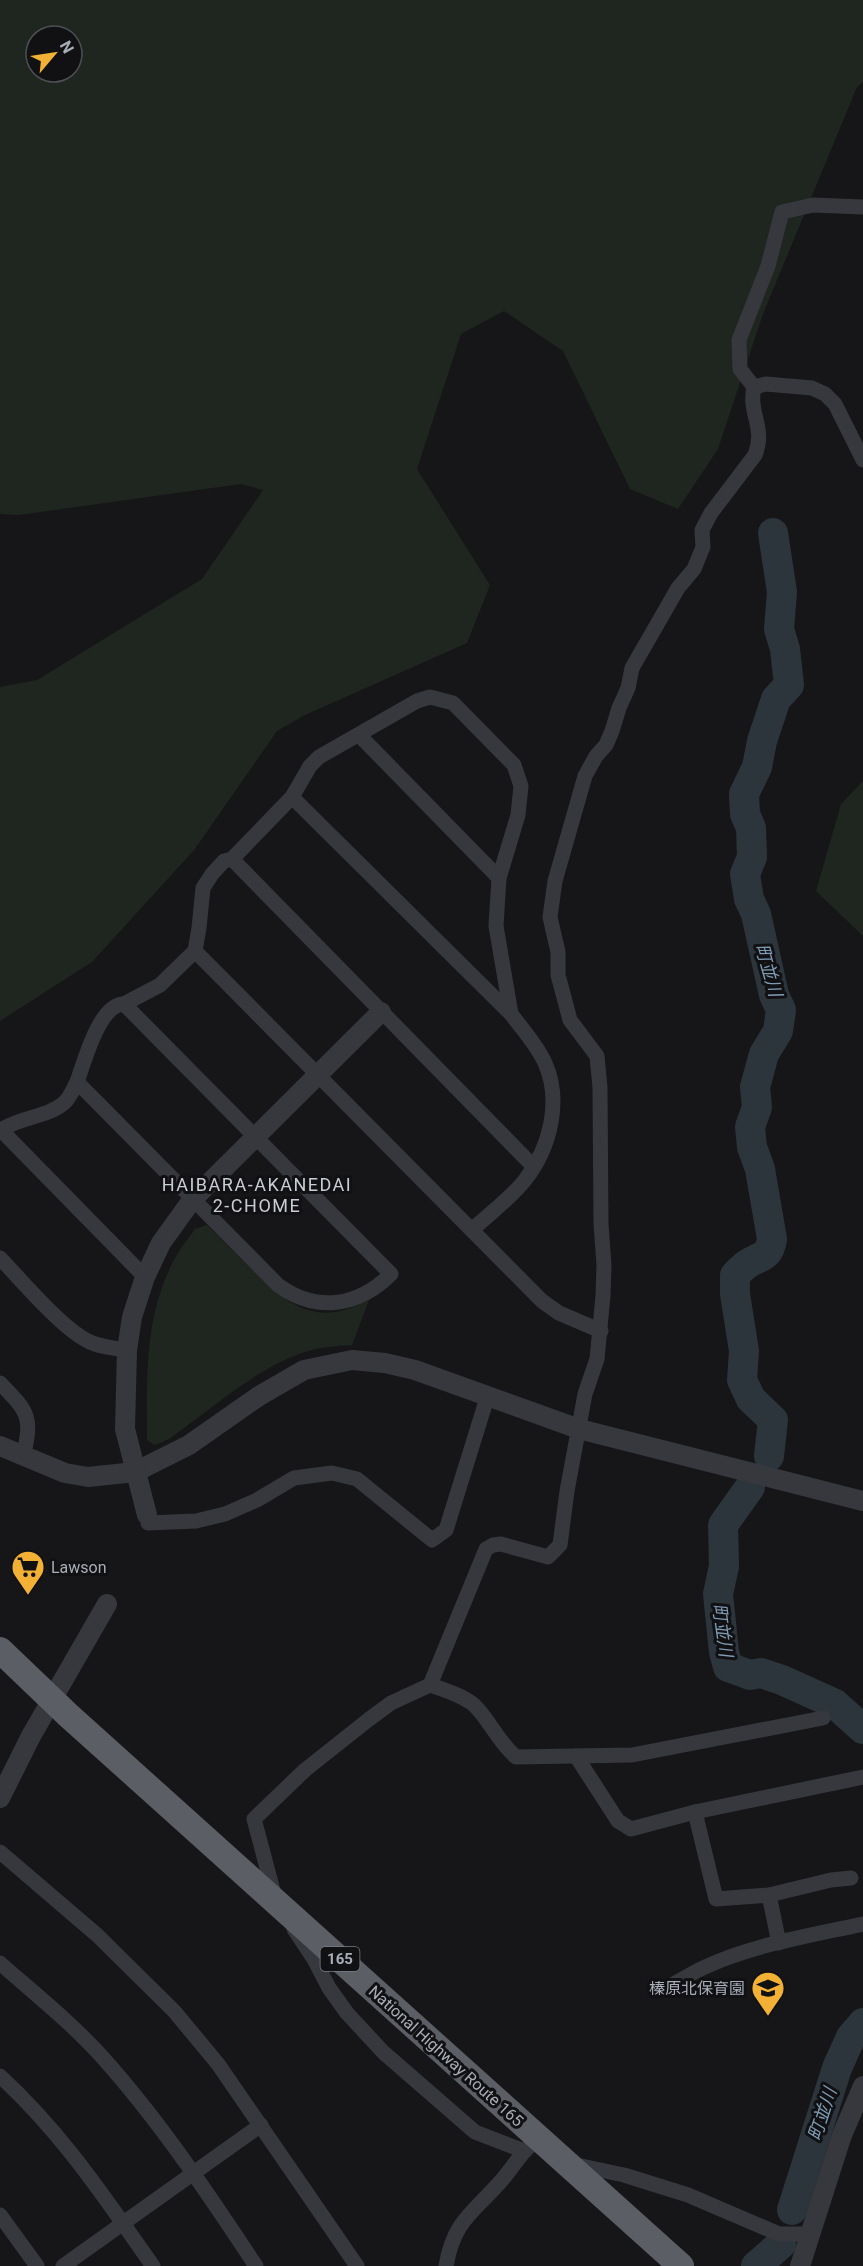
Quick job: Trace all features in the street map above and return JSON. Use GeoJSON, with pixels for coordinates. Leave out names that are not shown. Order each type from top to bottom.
{"type":"FeatureCollection","features":[{"type":"Feature","properties":{"kind":"highway","name":"National Highway Route 165"},"geometry":{"type":"LineString","coordinates":[[0,1650],[52,1700],[274,1898],[532,2145],[564,2162],[681,2266]]}},
{"type":"Feature","properties":{"kind":"street"},"geometry":{"type":"LineString","coordinates":[[754,387],[740,369],[739,340],[768,266],[782,212],[813,205],[863,207]]}},
{"type":"Feature","properties":{"kind":"street"},"geometry":{"type":"LineString","coordinates":[[754,387],[766,384],[812,388],[825,394],[835,404],[863,460]]}},
{"type":"Feature","properties":{"kind":"street"},"geometry":{"type":"LineString","coordinates":[[430,1685],[486,1549],[501,1544],[548,1557],[560,1545],[567,1491],[585,1394],[597,1359],[601,1331],[604,1265],[601,1212],[600,1088],[597,1056],[570,1020],[558,975],[558,952],[550,917],[555,881],[585,776],[596,756],[606,745],[628,688],[632,668],[678,588],[694,569],[703,547],[702,530],[711,513],[755,455],[759,445],[759,430],[751,400],[754,387]]}},
{"type":"Feature","properties":{"kind":"street"},"geometry":{"type":"LineString","coordinates":[[145,1277],[0,1130],[14,1121],[47,1113],[66,1102],[77,1082],[99,1025],[110,1009],[160,985],[195,951],[203,888],[224,861],[232,859],[292,797],[310,766],[319,757],[408,706],[430,697],[453,703],[464,713],[514,765],[521,786],[518,815],[499,878],[496,926],[511,1014]]}},
{"type":"Feature","properties":{"kind":"street"},"geometry":{"type":"LineString","coordinates":[[359,735],[499,878]]}},
{"type":"Feature","properties":{"kind":"street"},"geometry":{"type":"LineString","coordinates":[[292,797],[511,1014],[536,1046],[546,1065],[552,1088],[553,1117],[546,1144],[525,1180],[472,1230]]}},
{"type":"Feature","properties":{"kind":"street"},"geometry":{"type":"LineString","coordinates":[[232,859],[533,1166]]}},
{"type":"Feature","properties":{"kind":"street"},"geometry":{"type":"LineString","coordinates":[[195,951],[542,1300],[559,1313],[601,1331]]}},
{"type":"Feature","properties":{"kind":"street"},"geometry":{"type":"LineString","coordinates":[[77,1082],[192,1200],[278,1285],[290,1293],[323,1304],[338,1303],[362,1295],[379,1285],[391,1274],[124,1004]]}},
{"type":"Feature","properties":{"kind":"street"},"geometry":{"type":"LineString","coordinates":[[381,1012],[192,1200],[161,1243],[145,1277],[138,1295],[127,1350],[125,1428],[148,1523],[196,1521],[225,1514],[257,1500],[294,1478],[332,1473],[357,1479],[432,1540],[446,1530],[487,1398]]}},
{"type":"Feature","properties":{"kind":"street"},"geometry":{"type":"LineString","coordinates":[[0,1258],[60,1320],[85,1340],[100,1346],[127,1350]]}},
{"type":"Feature","properties":{"kind":"street"},"geometry":{"type":"LineString","coordinates":[[0,1446],[65,1473],[88,1477],[135,1472],[189,1445],[259,1396],[304,1370],[352,1360],[385,1363],[415,1370],[487,1398],[579,1429],[863,1502]]}},
{"type":"Feature","properties":{"kind":"street"},"geometry":{"type":"LineString","coordinates":[[0,1383],[28,1418],[28,1437],[23,1457]]}},
{"type":"Feature","properties":{"kind":"street"},"geometry":{"type":"LineString","coordinates":[[0,1798],[31,1736],[107,1604]]}},
{"type":"Feature","properties":{"kind":"street"},"geometry":{"type":"LineString","coordinates":[[446,2266],[449,2248],[460,2223],[532,2145],[475,2132],[383,2052],[347,2013],[274,1898],[254,1819],[305,1770],[383,1708],[430,1685],[474,1705],[505,1748],[516,1757],[632,1755],[823,1718]]}},
{"type":"Feature","properties":{"kind":"street"},"geometry":{"type":"LineString","coordinates":[[576,1756],[618,1821],[631,1829],[695,1812],[863,1777]]}},
{"type":"Feature","properties":{"kind":"street"},"geometry":{"type":"LineString","coordinates":[[695,1812],[716,1899],[769,1895],[831,1880],[851,1878]]}},
{"type":"Feature","properties":{"kind":"street"},"geometry":{"type":"LineString","coordinates":[[0,1852],[97,1935],[174,2011],[218,2064],[357,2266]]}},
{"type":"Feature","properties":{"kind":"street"},"geometry":{"type":"LineString","coordinates":[[769,1895],[779,1943]]}},
{"type":"Feature","properties":{"kind":"street"},"geometry":{"type":"LineString","coordinates":[[672,1985],[706,1967],[779,1943],[863,1924]]}},
{"type":"Feature","properties":{"kind":"street"},"geometry":{"type":"LineString","coordinates":[[0,1963],[85,2038],[104,2059],[137,2099],[256,2266]]}},
{"type":"Feature","properties":{"kind":"street"},"geometry":{"type":"LineString","coordinates":[[0,2076],[23,2097],[67,2145],[153,2266]]}},
{"type":"Feature","properties":{"kind":"street"},"geometry":{"type":"LineString","coordinates":[[800,2266],[842,2135],[863,2086]]}},
{"type":"Feature","properties":{"kind":"street"},"geometry":{"type":"LineString","coordinates":[[63,2266],[261,2126]]}},
{"type":"Feature","properties":{"kind":"street"},"geometry":{"type":"LineString","coordinates":[[564,2162],[624,2175],[688,2195],[779,2234],[809,2234]]}},
{"type":"Feature","properties":{"kind":"street"},"geometry":{"type":"LineString","coordinates":[[0,2215],[37,2266]]}},
{"type":"Feature","properties":{"kind":"shaded area"},"geometry":{"type":"Polygon","coordinates":[[[0,0],[863,0],[863,82],[857,87],[763,314],[718,449],[678,509],[630,489],[563,351],[504,311],[461,334],[417,469],[490,585],[467,643],[305,715],[277,731],[195,849],[92,962],[0,1021],[0,687],[37,680],[202,579],[263,490],[241,484],[19,515],[0,514],[0,0]]]}},
{"type":"Feature","properties":{"kind":"shaded area"},"geometry":{"type":"Polygon","coordinates":[[[863,781],[863,936],[816,891],[841,804],[863,781]]]}},
{"type":"Feature","properties":{"kind":"shaded area"},"geometry":{"type":"Polygon","coordinates":[[[207,1225],[278,1293],[304,1309],[333,1312],[369,1300],[352,1345],[314,1349],[284,1360],[250,1380],[169,1439],[155,1445],[147,1440],[147,1395],[149,1350],[156,1307],[177,1255],[195,1229],[207,1225]]]}},
{"type":"Feature","properties":{"kind":"waterway","name":"町並川"},"geometry":{"type":"LineString","coordinates":[[769,1456],[773,1420],[751,1399],[742,1380],[744,1351],[735,1294],[735,1275],[746,1265],[763,1256],[769,1250],[772,1239],[760,1169],[752,1147],[750,1127],[757,1107],[755,1087],[764,1054],[778,1031],[781,1010],[774,995],[756,914],[749,899],[745,874],[752,857],[751,828],[745,814],[744,794],[757,767],[762,741],[776,699],[789,685],[785,649],[779,629],[782,592],[773,533]]}},
{"type":"Feature","properties":{"kind":"waterway","name":"町並川"},"geometry":{"type":"LineString","coordinates":[[750,1487],[723,1525],[724,1566],[718,1594],[724,1652],[728,1667],[750,1675],[761,1673],[782,1680],[835,1704],[863,1729]]}},
{"type":"Feature","properties":{"kind":"waterway","name":"町並川"},"geometry":{"type":"LineString","coordinates":[[792,2210],[837,2068],[851,2037],[863,2023]]}},
{"type":"Feature","properties":{"kind":"waterway","name":"町並川"},"geometry":{"type":"LineString","coordinates":[[756,2266],[781,2244]]}},
{"type":"Feature","properties":{"kind":"place","name":"Lawson"},"geometry":{"type":"Point","coordinates":[28,1596]}},
{"type":"Feature","properties":{"kind":"place","name":"榛原北保育園"},"geometry":{"type":"Point","coordinates":[768,2017]}},
{"type":"Feature","properties":{"kind":"district","name":"HAIBARA-AKANEDAI 2-CHOME"},"geometry":{"type":"Point","coordinates":[257,1194]}}]}
